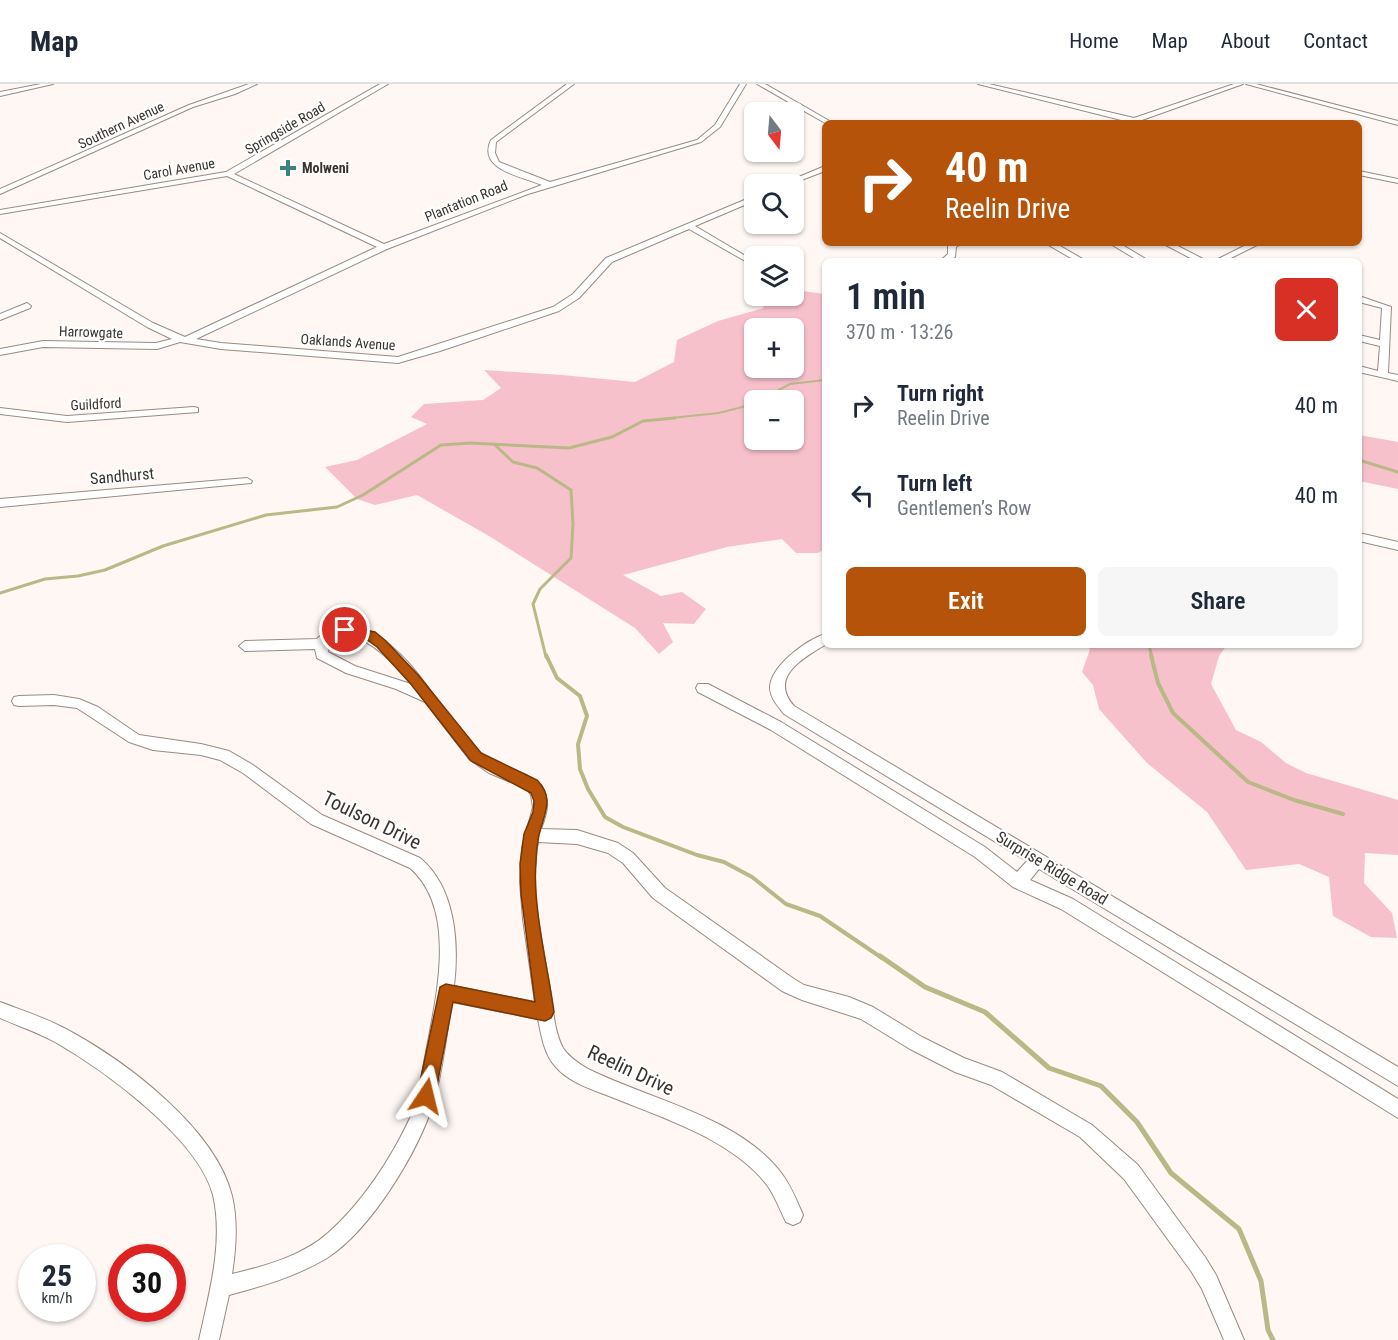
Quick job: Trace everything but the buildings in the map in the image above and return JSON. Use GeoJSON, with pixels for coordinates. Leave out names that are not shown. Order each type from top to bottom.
{"type":"FeatureCollection","features":[{"type":"Feature","properties":{"kind":"street"},"geometry":{"type":"LineString","coordinates":[[0,94],[50,84]]}},
{"type":"Feature","properties":{"kind":"street","name":"Southern Avenue"},"geometry":{"type":"LineString","coordinates":[[0,192],[190,106],[229,95],[254,84]]}},
{"type":"Feature","properties":{"kind":"street","name":"Springside Road"},"geometry":{"type":"LineString","coordinates":[[228,174],[385,84]]}},
{"type":"Feature","properties":{"kind":"street"},"geometry":{"type":"LineString","coordinates":[[547,184],[496,164],[492,160],[491,147],[493,141],[571,84]]}},
{"type":"Feature","properties":{"kind":"street","name":"Plantation Road"},"geometry":{"type":"LineString","coordinates":[[183,339],[384,247],[547,184],[699,141],[718,126],[743,84]]}},
{"type":"Feature","properties":{"kind":"street"},"geometry":{"type":"LineString","coordinates":[[760,84],[825,120]]}},
{"type":"Feature","properties":{"kind":"street"},"geometry":{"type":"LineString","coordinates":[[981,84],[1123,120]]}},
{"type":"Feature","properties":{"kind":"street"},"geometry":{"type":"LineString","coordinates":[[1137,120],[1240,84]]}},
{"type":"Feature","properties":{"kind":"street"},"geometry":{"type":"LineString","coordinates":[[1249,84],[1398,123]]}},
{"type":"Feature","properties":{"kind":"street"},"geometry":{"type":"LineString","coordinates":[[804,177],[822,169]]}},
{"type":"Feature","properties":{"kind":"street","name":"Carol Avenue"},"geometry":{"type":"LineString","coordinates":[[0,212],[228,174],[384,247]]}},
{"type":"Feature","properties":{"kind":"street"},"geometry":{"type":"LineString","coordinates":[[1362,175],[1398,181]]}},
{"type":"Feature","properties":{"kind":"street","name":"Oaklands Avenue"},"geometry":{"type":"LineString","coordinates":[[0,234],[150,325],[183,339],[221,346],[384,360],[411,357],[556,309],[576,296],[609,260],[744,202]]}},
{"type":"Feature","properties":{"kind":"street"},"geometry":{"type":"LineString","coordinates":[[690,226],[744,258]]}},
{"type":"Feature","properties":{"kind":"street"},"geometry":{"type":"LineString","coordinates":[[1054,246],[1076,258]]}},
{"type":"Feature","properties":{"kind":"street"},"geometry":{"type":"LineString","coordinates":[[1118,246],[1140,258]]}},
{"type":"Feature","properties":{"kind":"street"},"geometry":{"type":"LineString","coordinates":[[1172,246],[1196,258]]}},
{"type":"Feature","properties":{"kind":"street"},"geometry":{"type":"LineString","coordinates":[[1189,255],[1193,246]]}},
{"type":"Feature","properties":{"kind":"street"},"geometry":{"type":"LineString","coordinates":[[1224,258],[1250,246]]}},
{"type":"Feature","properties":{"kind":"street"},"geometry":{"type":"LineString","coordinates":[[1362,300],[1386,307],[1383,375]]}},
{"type":"Feature","properties":{"kind":"street"},"geometry":{"type":"LineString","coordinates":[[0,317],[27,306]]}},
{"type":"Feature","properties":{"kind":"street","name":"Harrowgate"},"geometry":{"type":"LineString","coordinates":[[0,352],[44,344],[157,346],[183,339]]}},
{"type":"Feature","properties":{"kind":"street"},"geometry":{"type":"LineString","coordinates":[[1362,339],[1384,344]]}},
{"type":"Feature","properties":{"kind":"street"},"geometry":{"type":"LineString","coordinates":[[1362,370],[1398,378]]}},
{"type":"Feature","properties":{"kind":"street","name":"Guildford"},"geometry":{"type":"LineString","coordinates":[[0,411],[67,419],[194,410]]}},
{"type":"Feature","properties":{"kind":"street","name":"Sandhurst"},"geometry":{"type":"LineString","coordinates":[[0,503],[247,481]]}},
{"type":"Feature","properties":{"kind":"street"},"geometry":{"type":"LineString","coordinates":[[1362,538],[1398,546]]}},
{"type":"Feature","properties":{"kind":"street","name":"Reelin Drive"},"geometry":{"type":"LineString","coordinates":[[321,644],[329,634],[340,631],[356,631],[370,635],[382,644],[414,679],[476,757],[532,784],[537,790],[542,806],[532,834],[528,864],[529,894],[545,1012],[553,1042],[562,1061],[598,1083],[703,1127],[733,1145],[764,1167],[774,1178],[793,1215]]}},
{"type":"Feature","properties":{"kind":"street","name":"Surprise Ridge Road"},"geometry":{"type":"LineString","coordinates":[[822,641],[803,652],[780,674],[777,693],[784,705],[1398,1077]]}},
{"type":"Feature","properties":{"kind":"street"},"geometry":{"type":"LineString","coordinates":[[245,645],[321,644],[322,656],[345,669],[402,686],[427,697]]}},
{"type":"Feature","properties":{"kind":"street"},"geometry":{"type":"LineString","coordinates":[[703,688],[776,726],[980,852],[1018,882],[1066,904],[1398,1110]]}},
{"type":"Feature","properties":{"kind":"street","name":"Toulson Drive"},"geometry":{"type":"LineString","coordinates":[[19,701],[78,703],[138,741],[198,747],[221,755],[267,782],[327,826],[417,863],[428,879],[446,929],[449,957],[446,993],[423,1107],[400,1153],[363,1209],[333,1242],[290,1267],[221,1287]]}},
{"type":"Feature","properties":{"kind":"street"},"geometry":{"type":"LineString","coordinates":[[532,834],[577,837],[614,848],[627,858],[659,893],[788,985],[802,992],[849,1005],[867,1013],[916,1043],[961,1066],[996,1078],[1086,1131],[1131,1172],[1198,1264],[1209,1282],[1234,1340]]}},
{"type":"Feature","properties":{"kind":"street"},"geometry":{"type":"LineString","coordinates":[[1018,882],[1038,859]]}},
{"type":"Feature","properties":{"kind":"street"},"geometry":{"type":"LineString","coordinates":[[446,993],[545,1012]]}},
{"type":"Feature","properties":{"kind":"street"},"geometry":{"type":"LineString","coordinates":[[0,1010],[59,1035],[107,1066],[177,1124],[196,1145],[211,1167],[222,1194],[225,1225],[221,1287],[209,1340]]}},
{"type":"Feature","properties":{"kind":"shaded area"},"geometry":{"type":"Polygon","coordinates":[[[804,291],[822,294],[822,551],[818,553],[796,553],[782,539],[727,547],[623,575],[661,596],[682,592],[706,609],[694,624],[663,623],[673,642],[659,654],[635,628],[489,536],[417,495],[375,505],[357,499],[325,467],[357,460],[427,424],[411,417],[424,404],[483,400],[501,388],[484,370],[635,382],[674,362],[677,340],[718,321],[764,308],[763,306],[804,306],[804,291]]]}},
{"type":"Feature","properties":{"kind":"shaded area"},"geometry":{"type":"Polygon","coordinates":[[[1362,436],[1398,442],[1398,489],[1362,482],[1362,436]]]}},
{"type":"Feature","properties":{"kind":"shaded area"},"geometry":{"type":"Polygon","coordinates":[[[1225,648],[1219,656],[1211,684],[1236,730],[1261,742],[1286,763],[1306,773],[1398,800],[1398,855],[1365,853],[1364,883],[1392,913],[1397,938],[1371,937],[1333,916],[1329,877],[1299,864],[1246,870],[1207,812],[1147,763],[1099,709],[1093,685],[1082,672],[1090,649],[1225,648]]]}},
{"type":"Feature","properties":{"kind":"waterway"},"geometry":{"type":"LineString","coordinates":[[779,390],[790,384],[822,380]]}},
{"type":"Feature","properties":{"kind":"waterway"},"geometry":{"type":"LineString","coordinates":[[661,419],[719,413],[744,407]]}},
{"type":"Feature","properties":{"kind":"waterway"},"geometry":{"type":"LineString","coordinates":[[0,593],[45,579],[78,576],[105,570],[163,546],[266,515],[337,507],[363,495],[441,445],[470,443],[569,448],[612,437],[643,421],[675,418]]}},
{"type":"Feature","properties":{"kind":"waterway"},"geometry":{"type":"LineString","coordinates":[[495,445],[513,462],[537,468],[571,490],[573,524],[571,558],[540,589],[533,604],[546,657]]}},
{"type":"Feature","properties":{"kind":"waterway"},"geometry":{"type":"LineString","coordinates":[[1362,461],[1398,472]]}},
{"type":"Feature","properties":{"kind":"waterway"},"geometry":{"type":"LineString","coordinates":[[1150,648],[1152,657]]}},
{"type":"Feature","properties":{"kind":"waterway"},"geometry":{"type":"LineString","coordinates":[[546,655],[557,678],[580,696],[587,716],[578,744],[580,769],[588,789],[605,817],[623,827],[697,855],[724,862],[752,877],[786,904],[820,916],[882,958]]}},
{"type":"Feature","properties":{"kind":"waterway"},"geometry":{"type":"LineString","coordinates":[[1151,655],[1158,683],[1173,713],[1248,782],[1294,800],[1343,814]]}},
{"type":"Feature","properties":{"kind":"waterway"},"geometry":{"type":"LineString","coordinates":[[880,956],[925,987],[985,1012],[1049,1068],[1101,1086],[1137,1122],[1171,1173],[1239,1229],[1261,1281],[1268,1330],[1273,1340]]}},
{"type":"Feature","properties":{"kind":"place","name":"Molweni"},"geometry":{"type":"Point","coordinates":[288,168]}},
{"type":"Feature","properties":{"kind":"route"},"geometry":{"type":"LineString","coordinates":[[345,630],[370,635],[382,644],[414,679],[476,757],[484,763],[532,784],[537,790],[542,806],[532,834],[528,864],[529,894],[545,1012],[446,993],[426,1096]]}}]}
